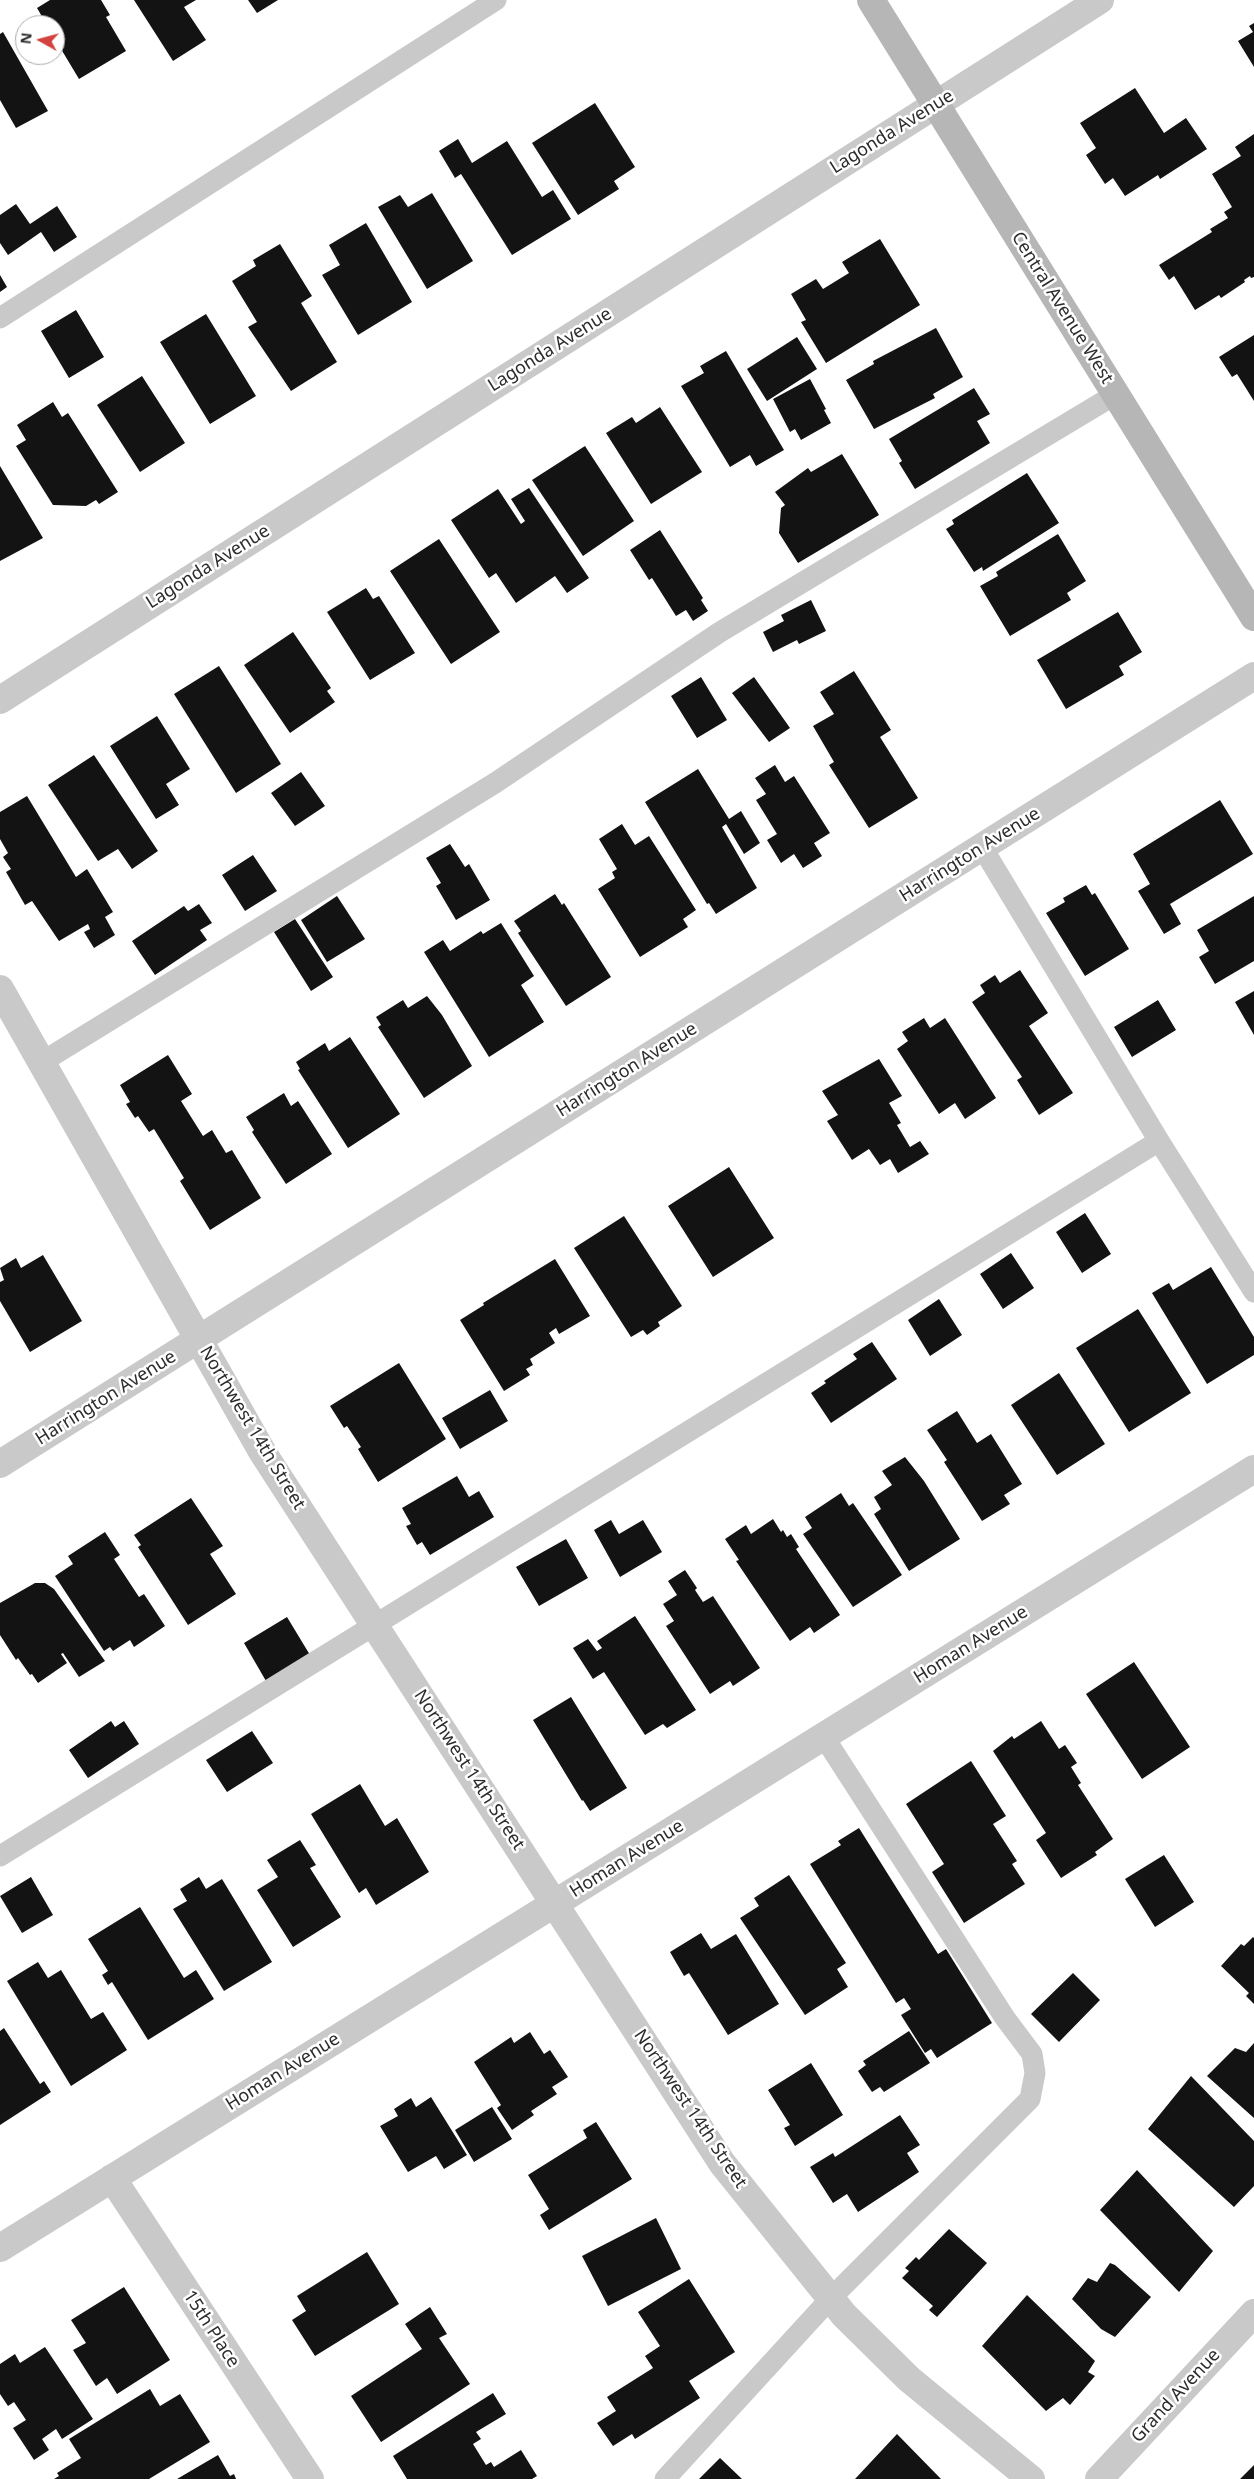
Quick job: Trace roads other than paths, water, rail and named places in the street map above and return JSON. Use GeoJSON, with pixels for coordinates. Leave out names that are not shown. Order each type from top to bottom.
{"type":"FeatureCollection","features":[{"type":"Feature","properties":{"kind":"street","name":"Central Avenue West"},"geometry":{"type":"LineString","coordinates":[[871,0],[1254,617]]}},
{"type":"Feature","properties":{"kind":"street","name":"Lagonda Avenue"},"geometry":{"type":"LineString","coordinates":[[0,700],[1100,0]]}},
{"type":"Feature","properties":{"kind":"street","name":"Harrington Avenue"},"geometry":{"type":"LineString","coordinates":[[0,1464],[1254,676]]}},
{"type":"Feature","properties":{"kind":"street","name":"Northwest 14th Street"},"geometry":{"type":"LineString","coordinates":[[0,988],[263,1453],[722,2163],[830,2299],[909,2379],[1031,2479]]}},
{"type":"Feature","properties":{"kind":"street","name":"Homan Avenue"},"geometry":{"type":"LineString","coordinates":[[0,2248],[1254,1469]]}},
{"type":"Feature","properties":{"kind":"street","name":"15th Place"},"geometry":{"type":"LineString","coordinates":[[112,2178],[310,2479]]}},
{"type":"Feature","properties":{"kind":"street","name":"Grand Avenue"},"geometry":{"type":"LineString","coordinates":[[1099,2479],[1254,2312]]}},
{"type":"Feature","properties":{"kind":"lane"},"geometry":{"type":"LineString","coordinates":[[0,318],[496,0]]}},
{"type":"Feature","properties":{"kind":"lane"},"geometry":{"type":"LineString","coordinates":[[42,1062],[494,783],[720,632],[1116,394]]}},
{"type":"Feature","properties":{"kind":"lane"},"geometry":{"type":"LineString","coordinates":[[982,847],[1254,1292]]}},
{"type":"Feature","properties":{"kind":"lane"},"geometry":{"type":"LineString","coordinates":[[0,1856],[1160,1141]]}},
{"type":"Feature","properties":{"kind":"lane"},"geometry":{"type":"LineString","coordinates":[[665,2479],[830,2299],[1030,2098],[1035,2073],[1032,2054],[1005,2018],[824,1737]]}}]}
